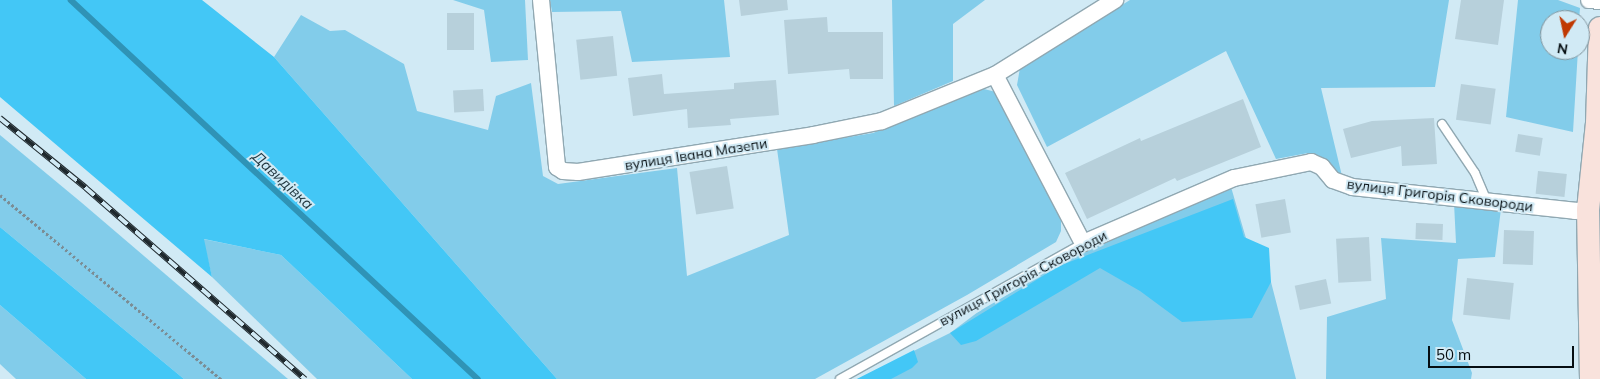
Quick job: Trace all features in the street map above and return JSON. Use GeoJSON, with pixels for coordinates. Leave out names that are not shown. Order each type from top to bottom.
{"type":"FeatureCollection","features":[{"type":"Feature","properties":{"kind":"main road"},"geometry":{"type":"LineString","coordinates":[[1594,366],[1588,210],[1597,123],[1600,28]]}},
{"type":"Feature","properties":{"kind":"street","name":"вулиця Івана Мазепи"},"geometry":{"type":"LineString","coordinates":[[541,0],[556,167],[563,171],[578,172],[882,122],[995,75],[1115,0]]}},
{"type":"Feature","properties":{"kind":"street"},"geometry":{"type":"LineString","coordinates":[[1589,0],[1600,1]]}},
{"type":"Feature","properties":{"kind":"street"},"geometry":{"type":"LineString","coordinates":[[995,75],[1083,243]]}},
{"type":"Feature","properties":{"kind":"street","name":"вулиця Григорія Сковороди"},"geometry":{"type":"LineString","coordinates":[[1083,243],[1234,178],[1311,162],[1322,167],[1333,180],[1352,187],[1575,211],[1588,210]]}},
{"type":"Feature","properties":{"kind":"lane"},"geometry":{"type":"LineString","coordinates":[[1442,124],[1475,173],[1486,201]]}},
{"type":"Feature","properties":{"kind":"lane","name":"вулиця Григорія Сковороди"},"geometry":{"type":"LineString","coordinates":[[840,379],[1083,243]]}},
{"type":"Feature","properties":{"kind":"path"},"geometry":{"type":"LineString","coordinates":[[0,194],[221,379]]}},
{"type":"Feature","properties":{"kind":"shaded area"},"geometry":{"type":"Polygon","coordinates":[[[0,0],[202,0],[274,57],[557,379],[412,379],[281,255],[204,239],[212,277],[0,97],[0,0]]]}},
{"type":"Feature","properties":{"kind":"shaded area"},"geometry":{"type":"Polygon","coordinates":[[[453,0],[525,0],[528,60],[491,62],[484,10],[453,0]]]}},
{"type":"Feature","properties":{"kind":"shaded area"},"geometry":{"type":"Polygon","coordinates":[[[550,0],[724,0],[730,57],[632,62],[621,11],[552,12],[550,0]]]}},
{"type":"Feature","properties":{"kind":"shaded area"},"geometry":{"type":"Polygon","coordinates":[[[892,0],[985,0],[953,24],[953,81],[894,106],[892,0]]]}},
{"type":"Feature","properties":{"kind":"shaded area"},"geometry":{"type":"Polygon","coordinates":[[[1130,0],[1449,0],[1435,87],[1321,88],[1342,176],[1322,159],[1308,153],[1276,159],[1226,51],[1047,147],[1017,85],[1020,68],[1130,0]]]}},
{"type":"Feature","properties":{"kind":"shaded area"},"geometry":{"type":"Polygon","coordinates":[[[1518,0],[1558,0],[1580,8],[1580,10],[1540,10],[1540,60],[1577,60],[1573,132],[1506,117],[1518,0]]]}},
{"type":"Feature","properties":{"kind":"shaded area"},"geometry":{"type":"Polygon","coordinates":[[[301,15],[330,31],[345,30],[404,64],[417,111],[488,130],[496,96],[531,83],[543,176],[558,184],[677,168],[687,276],[789,235],[777,149],[873,133],[984,89],[996,92],[1061,218],[1061,231],[1056,242],[967,295],[815,379],[557,379],[274,57],[301,15]]]}},
{"type":"Feature","properties":{"kind":"shaded area"},"geometry":{"type":"Polygon","coordinates":[[[0,135],[288,379],[184,379],[0,227],[0,135]]]}},
{"type":"Feature","properties":{"kind":"shaded area"},"geometry":{"type":"Polygon","coordinates":[[[1231,187],[1250,252],[1271,282],[1296,379],[857,379],[950,333],[978,312],[1087,248],[1231,187]]]}},
{"type":"Feature","properties":{"kind":"shaded area"},"geometry":{"type":"Polygon","coordinates":[[[1233,199],[1244,237],[1269,248],[1271,282],[1252,318],[1182,322],[1140,291],[1100,268],[976,341],[961,345],[950,333],[1059,266],[1233,199]]]}},
{"type":"Feature","properties":{"kind":"shaded area"},"geometry":{"type":"Polygon","coordinates":[[[1454,203],[1501,209],[1495,257],[1458,259],[1452,320],[1472,373],[1471,379],[1326,379],[1327,317],[1386,299],[1381,238],[1456,243],[1454,203]]]}},
{"type":"Feature","properties":{"kind":"shaded area"},"geometry":{"type":"Polygon","coordinates":[[[0,227],[184,379],[86,379],[0,305],[0,227]]]}},
{"type":"Feature","properties":{"kind":"shaded area"},"geometry":{"type":"Polygon","coordinates":[[[203,239],[281,255],[412,379],[317,379],[212,277],[203,239]]]}},
{"type":"Feature","properties":{"kind":"shaded area"},"geometry":{"type":"Polygon","coordinates":[[[0,305],[86,379],[16,379],[0,364],[0,305]]]}},
{"type":"Feature","properties":{"kind":"shaded area"},"geometry":{"type":"Polygon","coordinates":[[[914,350],[918,362],[912,368],[891,379],[857,379],[914,350]]]}},
{"type":"Feature","properties":{"kind":"building"},"geometry":{"type":"Polygon","coordinates":[[[739,0],[787,0],[788,10],[741,16],[739,0]]]}},
{"type":"Feature","properties":{"kind":"building"},"geometry":{"type":"Polygon","coordinates":[[[1461,0],[1504,0],[1498,45],[1455,39],[1461,0]]]}},
{"type":"Feature","properties":{"kind":"building"},"geometry":{"type":"Polygon","coordinates":[[[447,13],[474,13],[474,50],[447,50],[447,13]]]}},
{"type":"Feature","properties":{"kind":"building"},"geometry":{"type":"Polygon","coordinates":[[[827,17],[828,32],[883,32],[883,79],[850,79],[849,69],[788,74],[784,20],[827,17]]]}},
{"type":"Feature","properties":{"kind":"building"},"geometry":{"type":"Polygon","coordinates":[[[613,36],[617,76],[580,80],[576,40],[613,36]]]}},
{"type":"Feature","properties":{"kind":"building"},"geometry":{"type":"Polygon","coordinates":[[[662,74],[664,94],[734,89],[734,83],[776,80],[779,115],[730,119],[731,125],[688,128],[687,109],[633,116],[628,78],[662,74]]]}},
{"type":"Feature","properties":{"kind":"building"},"geometry":{"type":"Polygon","coordinates":[[[1461,84],[1496,89],[1491,125],[1456,120],[1461,84]]]}},
{"type":"Feature","properties":{"kind":"building"},"geometry":{"type":"Polygon","coordinates":[[[483,89],[484,111],[454,113],[453,91],[483,89]]]}},
{"type":"Feature","properties":{"kind":"building"},"geometry":{"type":"Polygon","coordinates":[[[1243,99],[1261,147],[1177,181],[1175,178],[1087,219],[1065,173],[1140,138],[1141,141],[1243,99]]]}},
{"type":"Feature","properties":{"kind":"building"},"geometry":{"type":"Polygon","coordinates":[[[1434,118],[1437,164],[1402,166],[1401,146],[1351,158],[1343,129],[1372,121],[1434,118]]]}},
{"type":"Feature","properties":{"kind":"building"},"geometry":{"type":"Polygon","coordinates":[[[1518,134],[1543,138],[1540,156],[1515,152],[1518,134]]]}},
{"type":"Feature","properties":{"kind":"building"},"geometry":{"type":"Polygon","coordinates":[[[727,166],[734,208],[696,214],[689,172],[727,166]]]}},
{"type":"Feature","properties":{"kind":"building"},"geometry":{"type":"Polygon","coordinates":[[[1538,171],[1567,174],[1564,197],[1536,194],[1538,171]]]}},
{"type":"Feature","properties":{"kind":"building"},"geometry":{"type":"Polygon","coordinates":[[[1285,199],[1291,232],[1261,238],[1255,204],[1285,199]]]}},
{"type":"Feature","properties":{"kind":"building"},"geometry":{"type":"Polygon","coordinates":[[[1416,223],[1443,224],[1442,240],[1415,239],[1416,223]]]}},
{"type":"Feature","properties":{"kind":"building"},"geometry":{"type":"Polygon","coordinates":[[[1504,230],[1534,231],[1533,265],[1503,264],[1504,230]]]}},
{"type":"Feature","properties":{"kind":"building"},"geometry":{"type":"Polygon","coordinates":[[[1369,237],[1371,281],[1338,283],[1336,239],[1369,237]]]}},
{"type":"Feature","properties":{"kind":"building"},"geometry":{"type":"Polygon","coordinates":[[[1467,278],[1514,283],[1510,320],[1463,315],[1467,278]]]}},
{"type":"Feature","properties":{"kind":"building"},"geometry":{"type":"Polygon","coordinates":[[[1326,279],[1331,303],[1300,310],[1295,286],[1326,279]]]}},
{"type":"Feature","properties":{"kind":"waterway","name":"Давидівка"},"geometry":{"type":"LineString","coordinates":[[71,0],[478,379]]}},
{"type":"Feature","properties":{"kind":"railway"},"geometry":{"type":"LineString","coordinates":[[0,118],[86,188],[305,379]]}}]}
